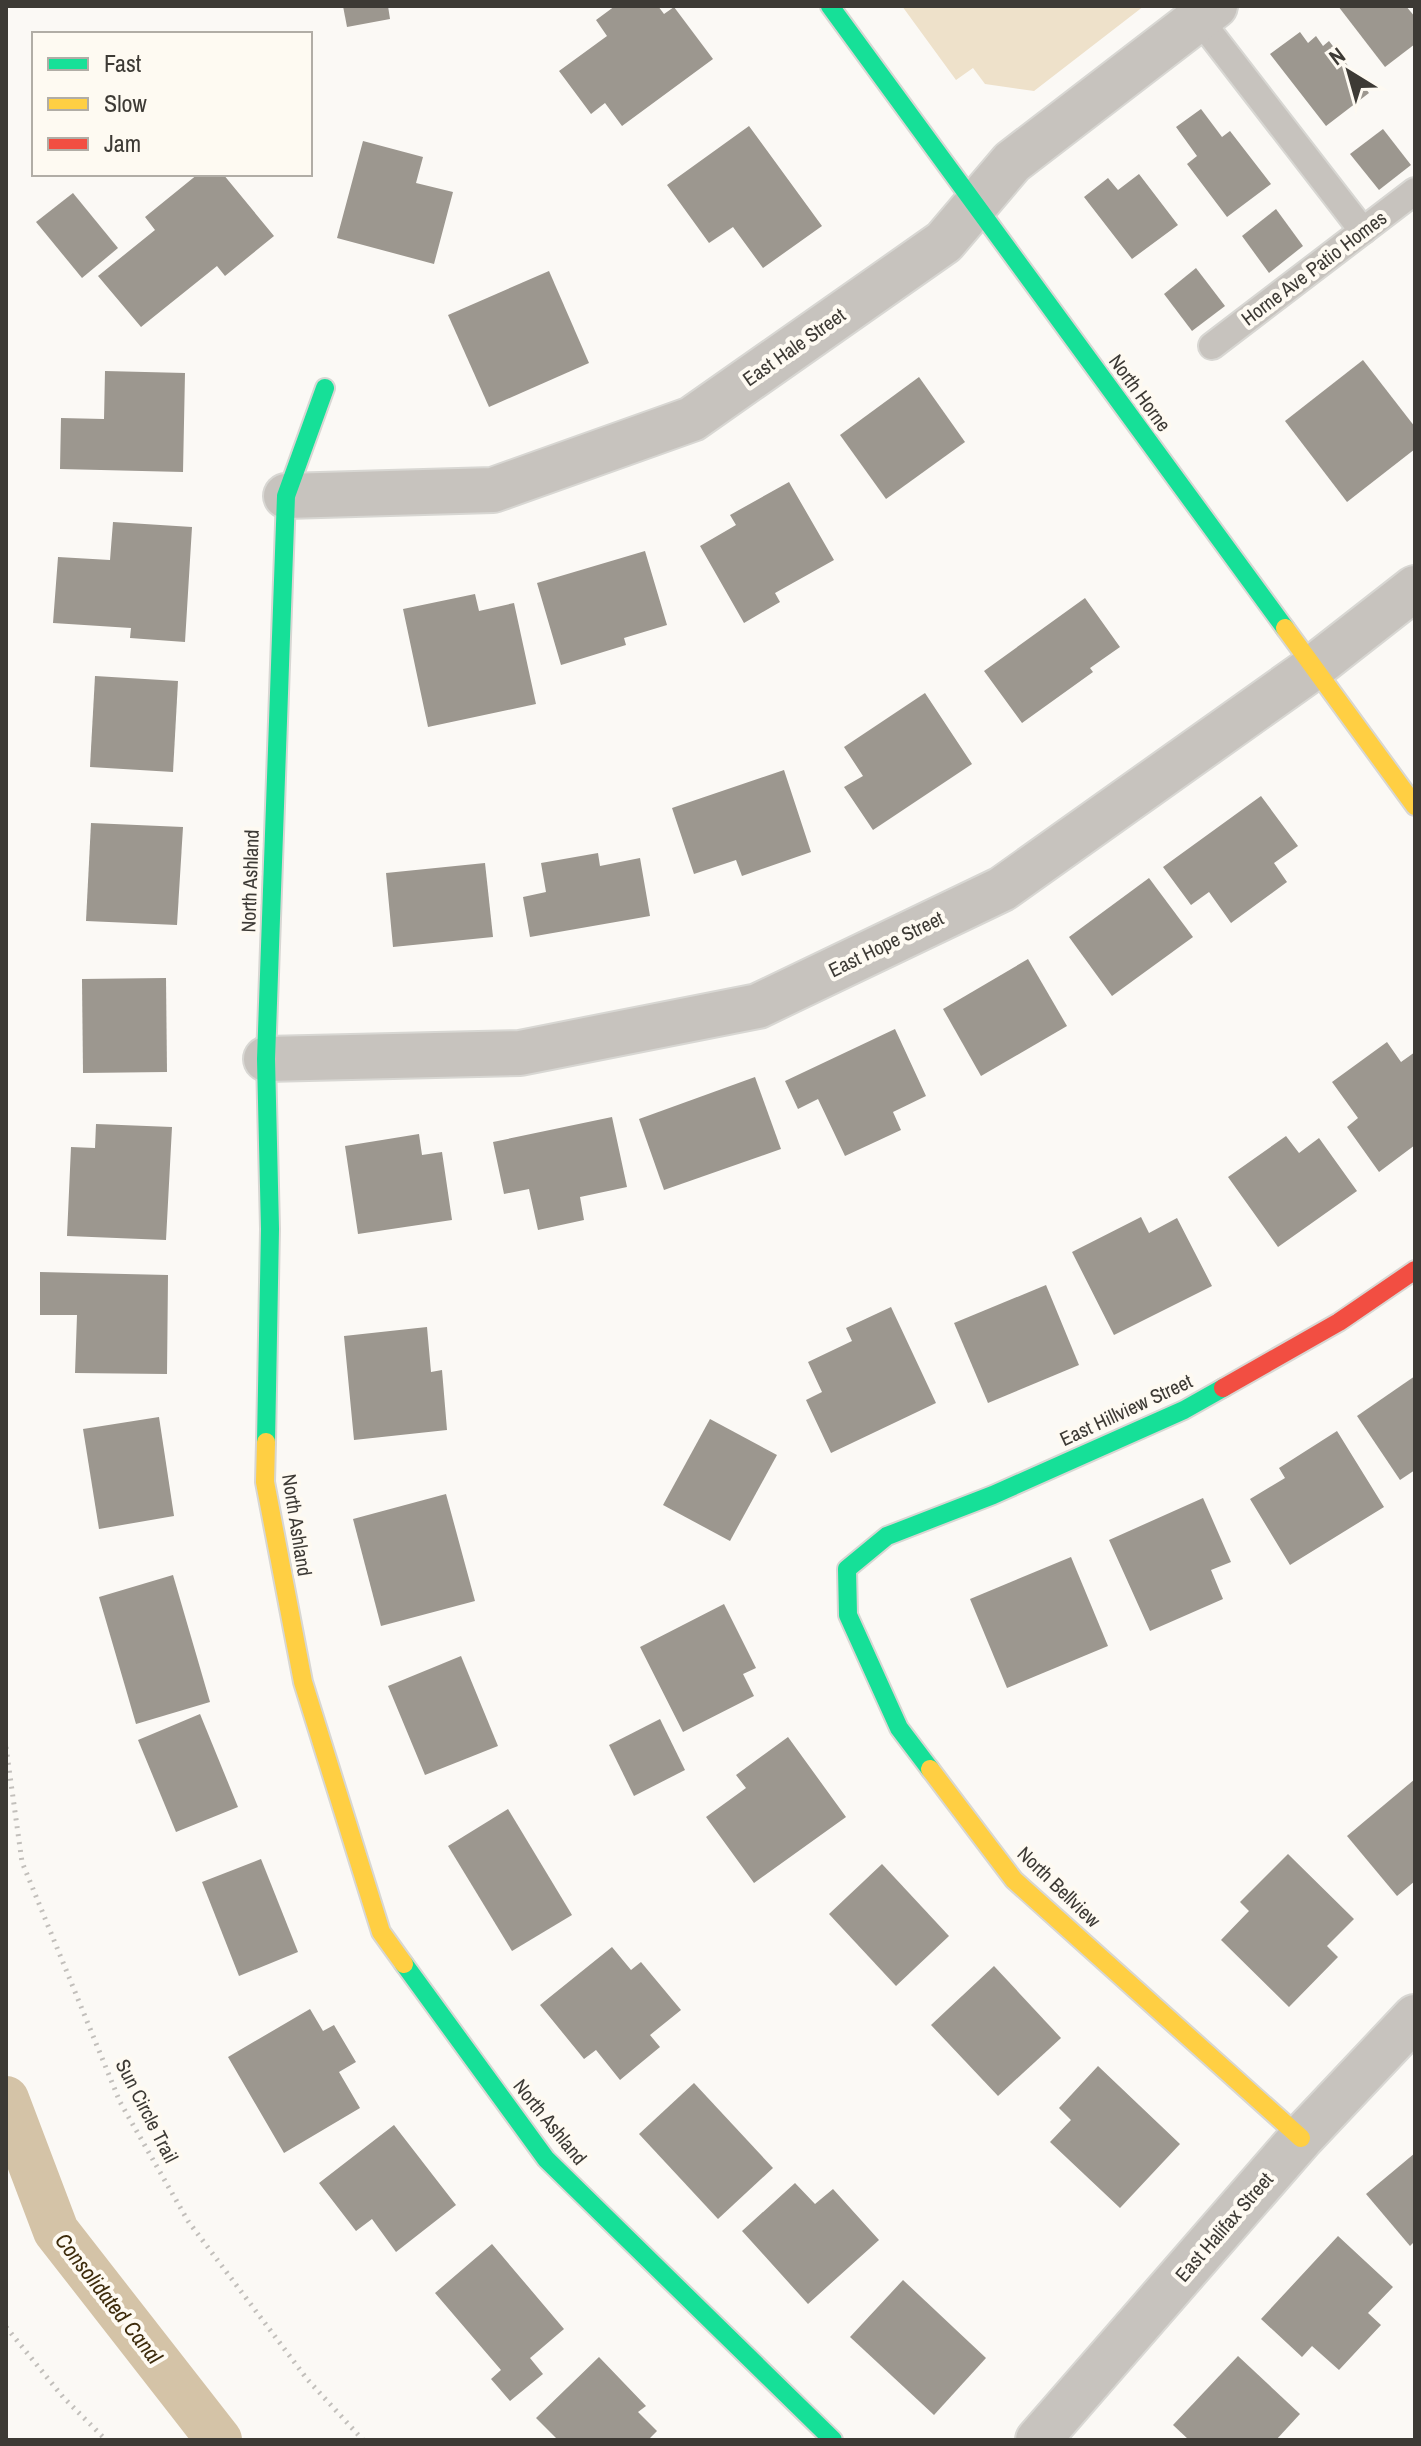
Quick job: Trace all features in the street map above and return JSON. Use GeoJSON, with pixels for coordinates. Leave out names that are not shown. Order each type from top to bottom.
{"type":"FeatureCollection","features":[{"type":"Feature","properties":{"kind":"street","name":"North Horne"},"geometry":{"type":"LineString","coordinates":[[830,6],[1415,806]]}},
{"type":"Feature","properties":{"kind":"street","name":"East Hale Street"},"geometry":{"type":"LineString","coordinates":[[286,496],[493,490],[692,419],[944,242],[1012,162],[1207,12]]}},
{"type":"Feature","properties":{"kind":"street","name":"North Ashland"},"geometry":{"type":"LineString","coordinates":[[325,388],[286,496],[266,1059],[270,1229],[265,1482],[303,1682],[381,1932],[546,2159],[833,2440]]}},
{"type":"Feature","properties":{"kind":"street","name":"East Hope Street"},"geometry":{"type":"LineString","coordinates":[[266,1059],[520,1053],[758,1006],[1002,889],[1314,667],[1415,588]]}},
{"type":"Feature","properties":{"kind":"street","name":"East Hillview Street"},"geometry":{"type":"LineString","coordinates":[[847,1569],[887,1536],[993,1495],[1184,1410],[1339,1322],[1415,1270]]}},
{"type":"Feature","properties":{"kind":"street","name":"North Bellview"},"geometry":{"type":"LineString","coordinates":[[847,1569],[848,1615],[899,1728],[1014,1880],[1301,2138]]}},
{"type":"Feature","properties":{"kind":"street","name":"East Halifax Street"},"geometry":{"type":"LineString","coordinates":[[1038,2440],[1301,2138],[1415,2017]]}},
{"type":"Feature","properties":{"kind":"lane"},"geometry":{"type":"LineString","coordinates":[[1207,12],[1363,231]]}},
{"type":"Feature","properties":{"kind":"lane","name":"Horne Ave Patio Homes"},"geometry":{"type":"LineString","coordinates":[[1212,346],[1415,191]]}},
{"type":"Feature","properties":{"kind":"path","name":"Sun Circle Trail"},"geometry":{"type":"LineString","coordinates":[[6,1747],[22,1862],[120,2102],[188,2221],[307,2379],[363,2440]]}},
{"type":"Feature","properties":{"kind":"path"},"geometry":{"type":"LineString","coordinates":[[6,2327],[63,2397],[106,2440]]}},
{"type":"Feature","properties":{"kind":"shaded area"},"geometry":{"type":"Polygon","coordinates":[[[902,6],[1144,6],[1034,91],[985,84],[973,68],[956,80],[902,6]]]}},
{"type":"Feature","properties":{"kind":"building"},"geometry":{"type":"Polygon","coordinates":[[[343,6],[388,6],[390,19],[347,27],[343,6]]]}},
{"type":"Feature","properties":{"kind":"building"},"geometry":{"type":"Polygon","coordinates":[[[615,6],[658,6],[664,14],[674,7],[713,59],[622,126],[605,103],[591,114],[559,71],[607,36],[596,20],[615,6]]]}},
{"type":"Feature","properties":{"kind":"building"},"geometry":{"type":"Polygon","coordinates":[[[1338,6],[1406,6],[1415,17],[1415,44],[1385,67],[1338,6]]]}},
{"type":"Feature","properties":{"kind":"building"},"geometry":{"type":"Polygon","coordinates":[[[1300,32],[1308,43],[1316,36],[1323,46],[1329,41],[1369,93],[1326,126],[1270,54],[1300,32]]]}},
{"type":"Feature","properties":{"kind":"building"},"geometry":{"type":"Polygon","coordinates":[[[1201,109],[1222,137],[1230,131],[1271,184],[1227,217],[1187,164],[1197,156],[1176,127],[1201,109]]]}},
{"type":"Feature","properties":{"kind":"building"},"geometry":{"type":"Polygon","coordinates":[[[749,126],[822,226],[763,268],[733,227],[709,243],[667,185],[749,126]]]}},
{"type":"Feature","properties":{"kind":"building"},"geometry":{"type":"Polygon","coordinates":[[[1383,129],[1411,165],[1379,190],[1350,154],[1383,129]]]}},
{"type":"Feature","properties":{"kind":"building"},"geometry":{"type":"Polygon","coordinates":[[[363,141],[423,157],[416,183],[453,192],[434,264],[337,238],[363,141]]]}},
{"type":"Feature","properties":{"kind":"building"},"geometry":{"type":"Polygon","coordinates":[[[1139,174],[1178,225],[1132,259],[1084,197],[1108,178],[1118,190],[1139,174]]]}},
{"type":"Feature","properties":{"kind":"building"},"geometry":{"type":"Polygon","coordinates":[[[196,176],[225,176],[274,236],[225,276],[217,266],[141,327],[98,276],[155,230],[145,217],[196,176]]]}},
{"type":"Feature","properties":{"kind":"building"},"geometry":{"type":"Polygon","coordinates":[[[73,193],[118,248],[82,278],[36,222],[73,193]]]}},
{"type":"Feature","properties":{"kind":"building"},"geometry":{"type":"Polygon","coordinates":[[[1276,209],[1303,246],[1269,273],[1242,236],[1276,209]]]}},
{"type":"Feature","properties":{"kind":"building"},"geometry":{"type":"Polygon","coordinates":[[[1196,268],[1225,306],[1192,331],[1164,294],[1196,268]]]}},
{"type":"Feature","properties":{"kind":"building"},"geometry":{"type":"Polygon","coordinates":[[[549,271],[589,363],[489,407],[448,315],[549,271]]]}},
{"type":"Feature","properties":{"kind":"building"},"geometry":{"type":"Polygon","coordinates":[[[1363,360],[1415,427],[1415,449],[1347,502],[1285,421],[1363,360]]]}},
{"type":"Feature","properties":{"kind":"building"},"geometry":{"type":"Polygon","coordinates":[[[105,371],[185,373],[183,472],[60,469],[61,418],[104,419],[105,371]]]}},
{"type":"Feature","properties":{"kind":"building"},"geometry":{"type":"Polygon","coordinates":[[[919,377],[965,442],[886,499],[840,435],[919,377]]]}},
{"type":"Feature","properties":{"kind":"building"},"geometry":{"type":"Polygon","coordinates":[[[789,482],[834,560],[775,593],[780,602],[744,623],[700,546],[736,525],[730,515],[789,482]]]}},
{"type":"Feature","properties":{"kind":"building"},"geometry":{"type":"Polygon","coordinates":[[[113,522],[192,527],[185,642],[130,638],[131,628],[53,623],[58,557],[110,560],[113,522]]]}},
{"type":"Feature","properties":{"kind":"building"},"geometry":{"type":"Polygon","coordinates":[[[645,551],[667,625],[624,638],[626,645],[561,665],[537,583],[645,551]]]}},
{"type":"Feature","properties":{"kind":"building"},"geometry":{"type":"Polygon","coordinates":[[[475,594],[479,611],[514,603],[536,704],[428,727],[403,609],[475,594]]]}},
{"type":"Feature","properties":{"kind":"building"},"geometry":{"type":"Polygon","coordinates":[[[1085,598],[1120,647],[1090,668],[1093,672],[1022,723],[984,671],[1085,598]]]}},
{"type":"Feature","properties":{"kind":"building"},"geometry":{"type":"Polygon","coordinates":[[[95,676],[178,681],[173,772],[90,767],[95,676]]]}},
{"type":"Feature","properties":{"kind":"building"},"geometry":{"type":"Polygon","coordinates":[[[925,693],[972,764],[873,830],[844,787],[863,776],[844,747],[925,693]]]}},
{"type":"Feature","properties":{"kind":"building"},"geometry":{"type":"Polygon","coordinates":[[[784,770],[811,852],[742,876],[736,860],[694,874],[672,808],[784,770]]]}},
{"type":"Feature","properties":{"kind":"building"},"geometry":{"type":"Polygon","coordinates":[[[1261,796],[1298,846],[1274,863],[1287,882],[1231,923],[1209,892],[1191,905],[1163,867],[1261,796]]]}},
{"type":"Feature","properties":{"kind":"building"},"geometry":{"type":"Polygon","coordinates":[[[91,823],[183,827],[177,925],[86,921],[91,823]]]}},
{"type":"Feature","properties":{"kind":"building"},"geometry":{"type":"Polygon","coordinates":[[[598,853],[600,866],[640,858],[650,916],[530,937],[523,897],[546,892],[541,863],[598,853]]]}},
{"type":"Feature","properties":{"kind":"building"},"geometry":{"type":"Polygon","coordinates":[[[485,863],[493,937],[393,947],[386,873],[485,863]]]}},
{"type":"Feature","properties":{"kind":"building"},"geometry":{"type":"Polygon","coordinates":[[[1149,878],[1193,937],[1112,996],[1069,937],[1149,878]]]}},
{"type":"Feature","properties":{"kind":"building"},"geometry":{"type":"Polygon","coordinates":[[[1028,959],[1067,1026],[981,1076],[943,1009],[1028,959]]]}},
{"type":"Feature","properties":{"kind":"building"},"geometry":{"type":"Polygon","coordinates":[[[166,978],[167,1072],[83,1073],[82,979],[166,978]]]}},
{"type":"Feature","properties":{"kind":"building"},"geometry":{"type":"Polygon","coordinates":[[[895,1029],[926,1096],[893,1112],[901,1130],[845,1156],[818,1099],[798,1109],[785,1081],[895,1029]]]}},
{"type":"Feature","properties":{"kind":"building"},"geometry":{"type":"Polygon","coordinates":[[[1387,1042],[1401,1062],[1415,1052],[1415,1145],[1379,1172],[1347,1127],[1358,1118],[1332,1082],[1387,1042]]]}},
{"type":"Feature","properties":{"kind":"building"},"geometry":{"type":"Polygon","coordinates":[[[755,1077],[781,1149],[664,1190],[639,1119],[755,1077]]]}},
{"type":"Feature","properties":{"kind":"building"},"geometry":{"type":"Polygon","coordinates":[[[612,1117],[627,1187],[580,1197],[584,1220],[538,1230],[529,1189],[504,1194],[493,1142],[612,1117]]]}},
{"type":"Feature","properties":{"kind":"building"},"geometry":{"type":"Polygon","coordinates":[[[96,1124],[172,1127],[166,1240],[67,1236],[71,1147],[95,1148],[96,1124]]]}},
{"type":"Feature","properties":{"kind":"building"},"geometry":{"type":"Polygon","coordinates":[[[419,1134],[422,1155],[442,1152],[452,1220],[358,1234],[345,1146],[419,1134]]]}},
{"type":"Feature","properties":{"kind":"building"},"geometry":{"type":"Polygon","coordinates":[[[1286,1136],[1299,1153],[1319,1138],[1357,1191],[1278,1247],[1228,1177],[1286,1136]]]}},
{"type":"Feature","properties":{"kind":"building"},"geometry":{"type":"Polygon","coordinates":[[[1141,1217],[1149,1233],[1177,1218],[1212,1286],[1114,1335],[1072,1252],[1141,1217]]]}},
{"type":"Feature","properties":{"kind":"building"},"geometry":{"type":"Polygon","coordinates":[[[40,1272],[168,1275],[167,1374],[75,1373],[77,1315],[40,1315],[40,1272]]]}},
{"type":"Feature","properties":{"kind":"building"},"geometry":{"type":"Polygon","coordinates":[[[1046,1285],[1079,1365],[988,1403],[954,1323],[1046,1285]]]}},
{"type":"Feature","properties":{"kind":"building"},"geometry":{"type":"Polygon","coordinates":[[[891,1307],[936,1403],[831,1453],[806,1400],[822,1392],[808,1362],[852,1341],[846,1328],[891,1307]]]}},
{"type":"Feature","properties":{"kind":"building"},"geometry":{"type":"Polygon","coordinates":[[[427,1327],[431,1372],[442,1370],[447,1430],[354,1440],[344,1336],[427,1327]]]}},
{"type":"Feature","properties":{"kind":"building"},"geometry":{"type":"Polygon","coordinates":[[[1415,1376],[1415,1470],[1400,1480],[1357,1416],[1415,1376]]]}},
{"type":"Feature","properties":{"kind":"building"},"geometry":{"type":"Polygon","coordinates":[[[159,1417],[174,1516],[99,1529],[83,1429],[159,1417]]]}},
{"type":"Feature","properties":{"kind":"building"},"geometry":{"type":"Polygon","coordinates":[[[710,1419],[777,1455],[730,1541],[663,1505],[710,1419]]]}},
{"type":"Feature","properties":{"kind":"building"},"geometry":{"type":"Polygon","coordinates":[[[1337,1431],[1384,1507],[1290,1565],[1250,1499],[1285,1478],[1279,1468],[1337,1431]]]}},
{"type":"Feature","properties":{"kind":"building"},"geometry":{"type":"Polygon","coordinates":[[[446,1494],[475,1601],[381,1626],[353,1519],[446,1494]]]}},
{"type":"Feature","properties":{"kind":"building"},"geometry":{"type":"Polygon","coordinates":[[[1203,1498],[1231,1562],[1211,1570],[1223,1599],[1150,1631],[1109,1540],[1203,1498]]]}},
{"type":"Feature","properties":{"kind":"building"},"geometry":{"type":"Polygon","coordinates":[[[1071,1557],[1108,1646],[1007,1688],[970,1599],[1071,1557]]]}},
{"type":"Feature","properties":{"kind":"building"},"geometry":{"type":"Polygon","coordinates":[[[173,1575],[210,1702],[136,1724],[99,1597],[173,1575]]]}},
{"type":"Feature","properties":{"kind":"building"},"geometry":{"type":"Polygon","coordinates":[[[724,1604],[756,1668],[743,1674],[754,1696],[683,1732],[640,1647],[724,1604]]]}},
{"type":"Feature","properties":{"kind":"building"},"geometry":{"type":"Polygon","coordinates":[[[461,1656],[498,1746],[425,1775],[388,1686],[461,1656]]]}},
{"type":"Feature","properties":{"kind":"building"},"geometry":{"type":"Polygon","coordinates":[[[200,1714],[238,1807],[176,1832],[138,1740],[200,1714]]]}},
{"type":"Feature","properties":{"kind":"building"},"geometry":{"type":"Polygon","coordinates":[[[660,1719],[685,1770],[634,1796],[609,1745],[660,1719]]]}},
{"type":"Feature","properties":{"kind":"building"},"geometry":{"type":"Polygon","coordinates":[[[788,1737],[846,1817],[754,1883],[706,1817],[746,1788],[736,1775],[788,1737]]]}},
{"type":"Feature","properties":{"kind":"building"},"geometry":{"type":"Polygon","coordinates":[[[1415,1779],[1415,1881],[1397,1896],[1347,1836],[1415,1779]]]}},
{"type":"Feature","properties":{"kind":"building"},"geometry":{"type":"Polygon","coordinates":[[[508,1809],[572,1915],[512,1951],[448,1846],[508,1809]]]}},
{"type":"Feature","properties":{"kind":"building"},"geometry":{"type":"Polygon","coordinates":[[[1288,1854],[1354,1919],[1327,1946],[1338,1957],[1289,2007],[1221,1940],[1249,1911],[1240,1902],[1288,1854]]]}},
{"type":"Feature","properties":{"kind":"building"},"geometry":{"type":"Polygon","coordinates":[[[261,1859],[298,1952],[239,1976],[202,1882],[261,1859]]]}},
{"type":"Feature","properties":{"kind":"building"},"geometry":{"type":"Polygon","coordinates":[[[882,1864],[949,1936],[896,1986],[829,1914],[882,1864]]]}},
{"type":"Feature","properties":{"kind":"building"},"geometry":{"type":"Polygon","coordinates":[[[612,1947],[631,1970],[641,1962],[681,2010],[650,2035],[660,2047],[620,2080],[596,2050],[584,2059],[540,2005],[612,1947]]]}},
{"type":"Feature","properties":{"kind":"building"},"geometry":{"type":"Polygon","coordinates":[[[994,1966],[1061,2038],[998,2096],[931,2025],[994,1966]]]}},
{"type":"Feature","properties":{"kind":"building"},"geometry":{"type":"Polygon","coordinates":[[[310,2009],[323,2031],[334,2025],[356,2062],[339,2072],[360,2108],[284,2153],[228,2057],[310,2009]]]}},
{"type":"Feature","properties":{"kind":"building"},"geometry":{"type":"Polygon","coordinates":[[[1098,2066],[1180,2144],[1120,2208],[1050,2142],[1071,2120],[1059,2108],[1098,2066]]]}},
{"type":"Feature","properties":{"kind":"building"},"geometry":{"type":"Polygon","coordinates":[[[694,2083],[773,2168],[718,2219],[639,2134],[694,2083]]]}},
{"type":"Feature","properties":{"kind":"building"},"geometry":{"type":"Polygon","coordinates":[[[394,2125],[456,2205],[396,2252],[372,2219],[356,2231],[319,2183],[394,2125]]]}},
{"type":"Feature","properties":{"kind":"building"},"geometry":{"type":"Polygon","coordinates":[[[1415,2153],[1415,2241],[1410,2246],[1366,2194],[1415,2153]]]}},
{"type":"Feature","properties":{"kind":"building"},"geometry":{"type":"Polygon","coordinates":[[[795,2183],[815,2204],[833,2189],[879,2240],[808,2304],[742,2231],[795,2183]]]}},
{"type":"Feature","properties":{"kind":"building"},"geometry":{"type":"Polygon","coordinates":[[[1338,2236],[1393,2287],[1368,2313],[1381,2325],[1339,2370],[1312,2346],[1302,2357],[1261,2319],[1338,2236]]]}},
{"type":"Feature","properties":{"kind":"building"},"geometry":{"type":"Polygon","coordinates":[[[492,2244],[564,2329],[530,2358],[543,2374],[510,2401],[491,2379],[501,2370],[435,2293],[492,2244]]]}},
{"type":"Feature","properties":{"kind":"building"},"geometry":{"type":"Polygon","coordinates":[[[903,2280],[986,2358],[934,2415],[850,2337],[903,2280]]]}},
{"type":"Feature","properties":{"kind":"building"},"geometry":{"type":"Polygon","coordinates":[[[1238,2356],[1300,2414],[1276,2440],[1189,2440],[1173,2425],[1238,2356]]]}},
{"type":"Feature","properties":{"kind":"building"},"geometry":{"type":"Polygon","coordinates":[[[599,2357],[646,2406],[638,2412],[657,2431],[648,2440],[558,2440],[536,2418],[599,2357]]]}},
{"type":"Feature","properties":{"kind":"waterway","name":"Consolidated Canal"},"geometry":{"type":"LineString","coordinates":[[6,2099],[56,2231],[219,2440]]}},
{"type":"Feature","properties":{"kind":"traffic: fast"},"geometry":{"type":"LineString","coordinates":[[830,6],[1285,628]]}},
{"type":"Feature","properties":{"kind":"traffic: fast"},"geometry":{"type":"LineString","coordinates":[[266,1442],[270,1229],[266,1059],[286,496],[325,388]]}},
{"type":"Feature","properties":{"kind":"traffic: fast"},"geometry":{"type":"LineString","coordinates":[[930,1769],[899,1728],[848,1615],[847,1569],[887,1536],[993,1495],[1184,1410],[1223,1388]]}},
{"type":"Feature","properties":{"kind":"traffic: fast"},"geometry":{"type":"LineString","coordinates":[[404,1964],[546,2159],[833,2440]]}},
{"type":"Feature","properties":{"kind":"traffic: slow"},"geometry":{"type":"LineString","coordinates":[[1285,628],[1415,806]]}},
{"type":"Feature","properties":{"kind":"traffic: slow"},"geometry":{"type":"LineString","coordinates":[[266,1442],[265,1482],[303,1682],[381,1932],[404,1964]]}},
{"type":"Feature","properties":{"kind":"traffic: slow"},"geometry":{"type":"LineString","coordinates":[[930,1769],[1014,1880],[1301,2138]]}},
{"type":"Feature","properties":{"kind":"traffic: jam"},"geometry":{"type":"LineString","coordinates":[[1223,1388],[1339,1322],[1415,1270]]}}]}
